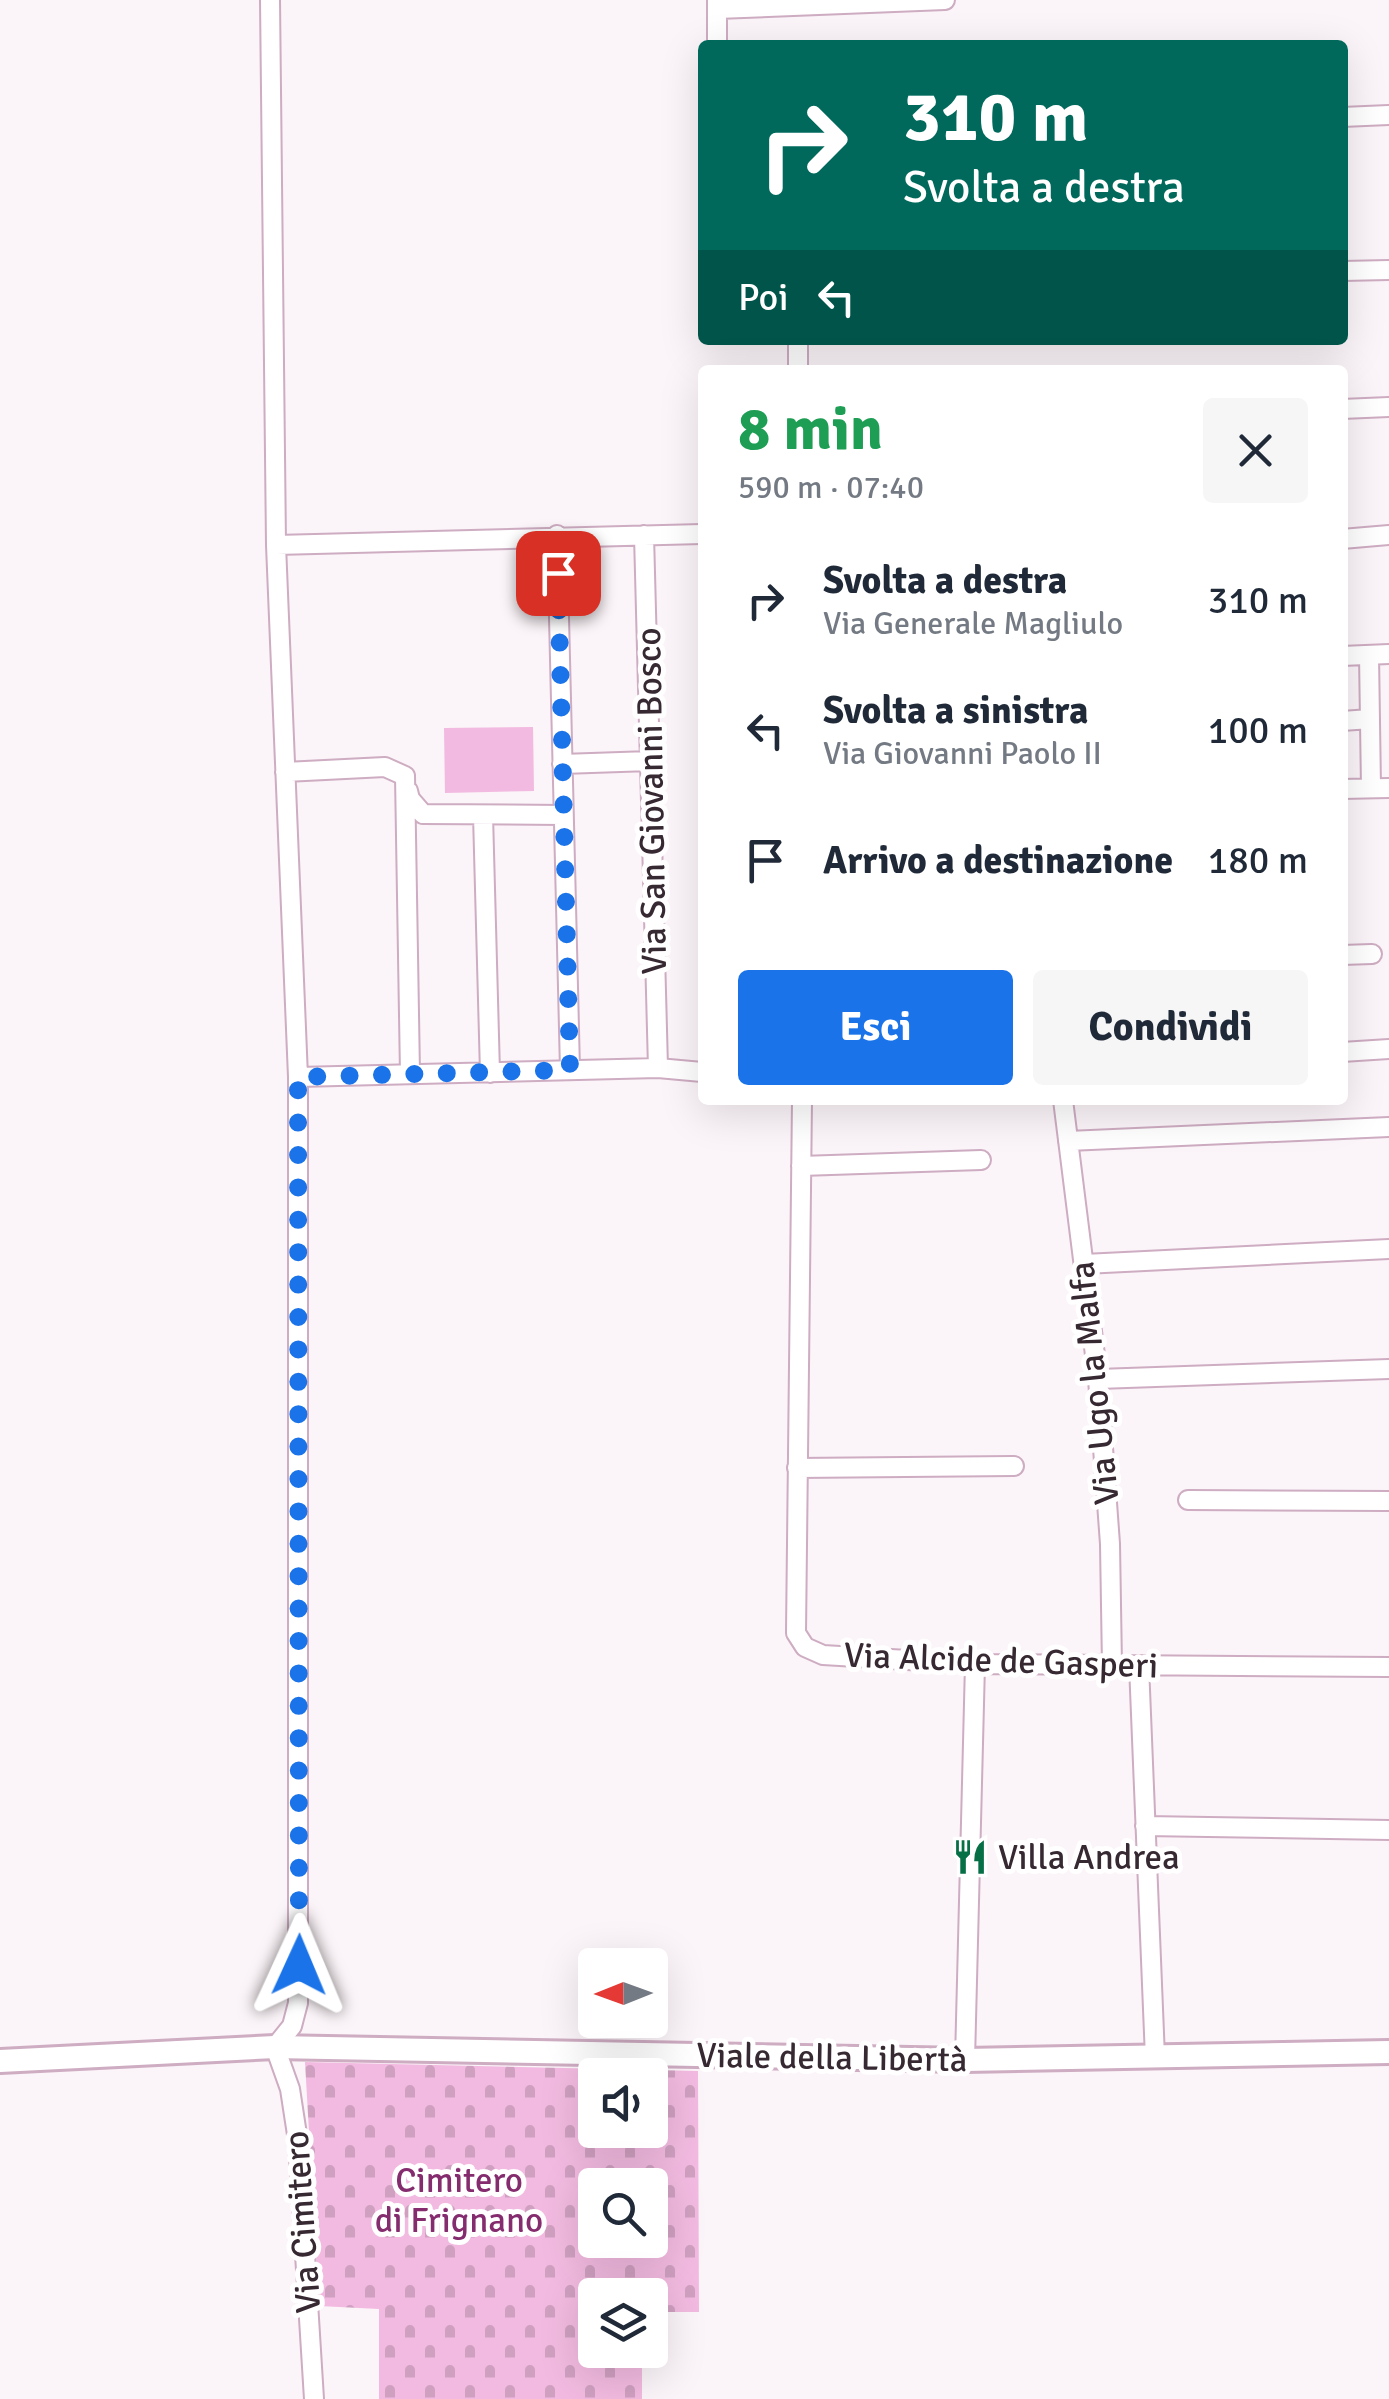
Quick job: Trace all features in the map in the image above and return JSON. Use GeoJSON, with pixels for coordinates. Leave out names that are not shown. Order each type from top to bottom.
{"type":"FeatureCollection","features":[{"type":"Feature","properties":{"kind":"street"},"geometry":{"type":"LineString","coordinates":[[270,0],[276,544],[298,1077],[298,2003],[292,2026],[275,2047]]}},
{"type":"Feature","properties":{"kind":"street"},"geometry":{"type":"LineString","coordinates":[[717,40],[717,5],[944,0]]}},
{"type":"Feature","properties":{"kind":"street"},"geometry":{"type":"LineString","coordinates":[[1348,117],[1389,116]]}},
{"type":"Feature","properties":{"kind":"street"},"geometry":{"type":"LineString","coordinates":[[1348,271],[1389,270]]}},
{"type":"Feature","properties":{"kind":"street"},"geometry":{"type":"LineString","coordinates":[[1348,409],[1389,407]]}},
{"type":"Feature","properties":{"kind":"street"},"geometry":{"type":"LineString","coordinates":[[276,544],[698,534]]}},
{"type":"Feature","properties":{"kind":"street"},"geometry":{"type":"LineString","coordinates":[[557,535],[570,1070]]}},
{"type":"Feature","properties":{"kind":"street","name":"Via San Giovanni Bosco"},"geometry":{"type":"LineString","coordinates":[[644,535],[658,1068]]}},
{"type":"Feature","properties":{"kind":"street"},"geometry":{"type":"LineString","coordinates":[[1348,538],[1389,535]]}},
{"type":"Feature","properties":{"kind":"street"},"geometry":{"type":"LineString","coordinates":[[1348,656],[1389,654]]}},
{"type":"Feature","properties":{"kind":"street"},"geometry":{"type":"LineString","coordinates":[[1348,789],[1380,788],[1370,720],[1369,655]]}},
{"type":"Feature","properties":{"kind":"street"},"geometry":{"type":"LineString","coordinates":[[1348,721],[1370,720]]}},
{"type":"Feature","properties":{"kind":"street"},"geometry":{"type":"LineString","coordinates":[[562,764],[650,761]]}},
{"type":"Feature","properties":{"kind":"street"},"geometry":{"type":"LineString","coordinates":[[285,772],[385,767],[404,776],[410,798],[423,814],[563,815]]}},
{"type":"Feature","properties":{"kind":"street"},"geometry":{"type":"LineString","coordinates":[[404,776],[410,1074]]}},
{"type":"Feature","properties":{"kind":"street"},"geometry":{"type":"LineString","coordinates":[[484,815],[490,1073]]}},
{"type":"Feature","properties":{"kind":"street"},"geometry":{"type":"LineString","coordinates":[[1348,955],[1372,954]]}},
{"type":"Feature","properties":{"kind":"street"},"geometry":{"type":"LineString","coordinates":[[1348,1052],[1389,1049]]}},
{"type":"Feature","properties":{"kind":"street"},"geometry":{"type":"LineString","coordinates":[[298,1077],[658,1068],[698,1072]]}},
{"type":"Feature","properties":{"kind":"street","name":"Via Alcide de Gasperi"},"geometry":{"type":"LineString","coordinates":[[802,1105],[796,1634],[804,1646],[823,1655],[975,1664],[1389,1666]]}},
{"type":"Feature","properties":{"kind":"street","name":"Via Ugo la Malfa"},"geometry":{"type":"LineString","coordinates":[[1064,1105],[1098,1379],[1110,1544],[1112,1666]]}},
{"type":"Feature","properties":{"kind":"street"},"geometry":{"type":"LineString","coordinates":[[1068,1142],[1389,1127]]}},
{"type":"Feature","properties":{"kind":"street"},"geometry":{"type":"LineString","coordinates":[[800,1166],[981,1160]]}},
{"type":"Feature","properties":{"kind":"street"},"geometry":{"type":"LineString","coordinates":[[1084,1264],[1389,1249]]}},
{"type":"Feature","properties":{"kind":"street"},"geometry":{"type":"LineString","coordinates":[[1098,1379],[1389,1369]]}},
{"type":"Feature","properties":{"kind":"street"},"geometry":{"type":"LineString","coordinates":[[798,1468],[1014,1466]]}},
{"type":"Feature","properties":{"kind":"street"},"geometry":{"type":"LineString","coordinates":[[1188,1500],[1389,1501]]}},
{"type":"Feature","properties":{"kind":"street"},"geometry":{"type":"LineString","coordinates":[[965,2060],[975,1664]]}},
{"type":"Feature","properties":{"kind":"street"},"geometry":{"type":"LineString","coordinates":[[1139,1665],[1155,2058]]}},
{"type":"Feature","properties":{"kind":"street"},"geometry":{"type":"LineString","coordinates":[[1144,1826],[1389,1830]]}},
{"type":"Feature","properties":{"kind":"street","name":"Viale della Libertà"},"geometry":{"type":"LineString","coordinates":[[0,2061],[275,2047],[965,2060],[1389,2052]]}},
{"type":"Feature","properties":{"kind":"street","name":"Via Cimitero"},"geometry":{"type":"LineString","coordinates":[[275,2047],[290,2088],[298,2141],[314,2399]]}},
{"type":"Feature","properties":{"kind":"green space"},"geometry":{"type":"Polygon","coordinates":[[[533,727],[534,791],[445,793],[444,728],[533,727]]]}},
{"type":"Feature","properties":{"kind":"green space","name":"Cimitero di Frignano"},"geometry":{"type":"Polygon","coordinates":[[[305,2062],[578,2068],[578,2148],[668,2148],[668,2070],[698,2071],[699,2312],[668,2312],[668,2278],[578,2278],[578,2368],[642,2368],[642,2399],[379,2399],[379,2309],[319,2306],[305,2062]]]}},
{"type":"Feature","properties":{"kind":"place","name":"Villa Andrea"},"geometry":{"type":"Point","coordinates":[970,1857]}},
{"type":"Feature","properties":{"kind":"route"},"geometry":{"type":"LineString","coordinates":[[299,1965],[298,1077],[570,1070],[558,573]]}}]}
